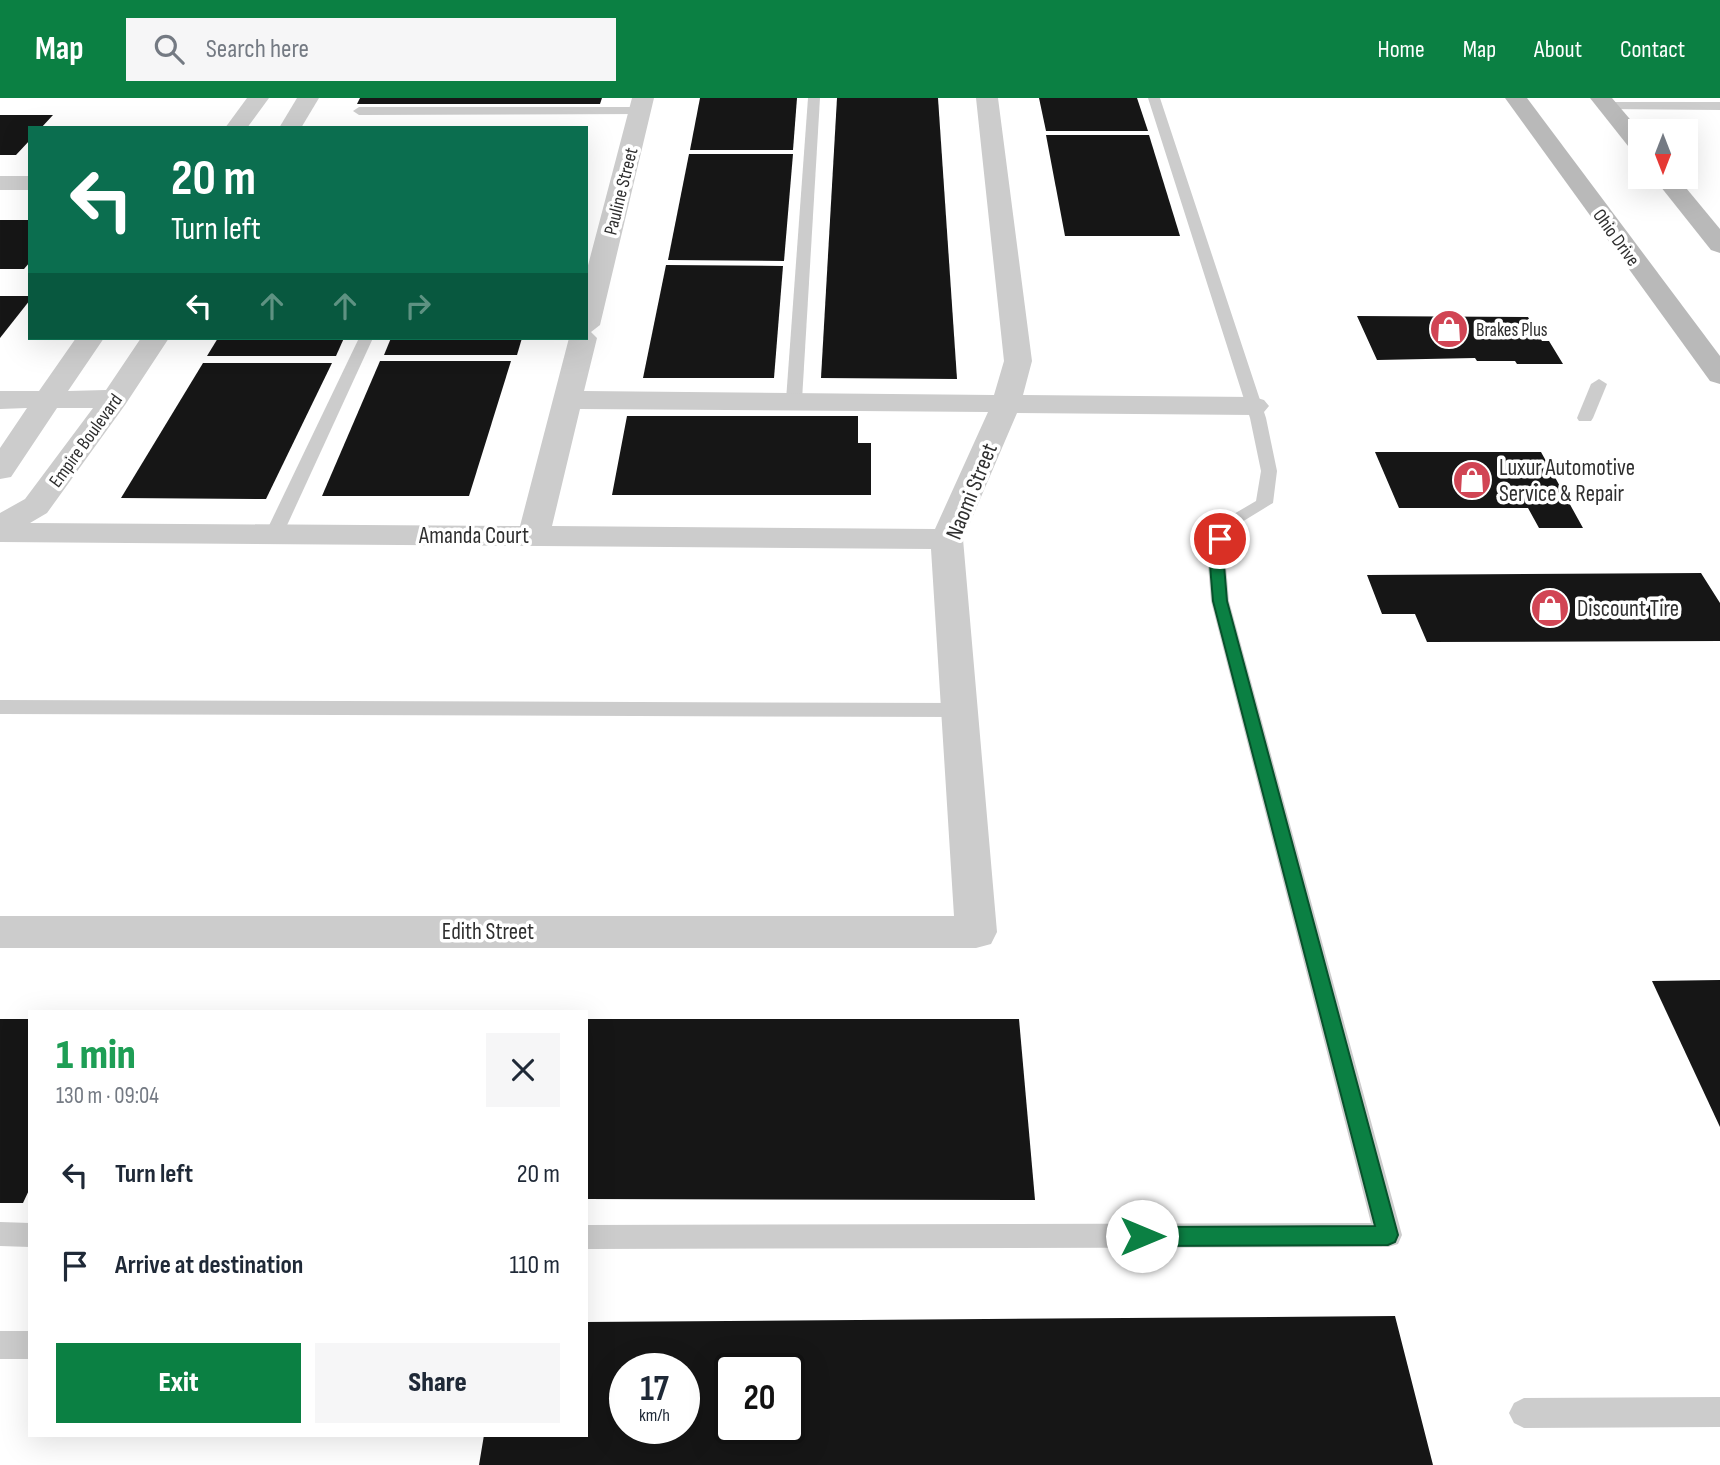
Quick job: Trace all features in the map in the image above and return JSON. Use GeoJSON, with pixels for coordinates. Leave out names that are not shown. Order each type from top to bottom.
{"type":"FeatureCollection","features":[{"type":"Feature","properties":{"kind":"main road","name":"Ohio Drive"},"geometry":{"type":"LineString","coordinates":[[1516,98],[1720,375]]}},
{"type":"Feature","properties":{"kind":"main road"},"geometry":{"type":"LineString","coordinates":[[1604,101],[1628,130]]}},
{"type":"Feature","properties":{"kind":"main road"},"geometry":{"type":"LineString","coordinates":[[1675,189],[1720,245]]}},
{"type":"Feature","properties":{"kind":"street"},"geometry":{"type":"LineString","coordinates":[[237,126],[258,98]]}},
{"type":"Feature","properties":{"kind":"street"},"geometry":{"type":"LineString","coordinates":[[291,126],[308,98]]}},
{"type":"Feature","properties":{"kind":"street","name":"Naomi Street"},"geometry":{"type":"LineString","coordinates":[[976,932],[947,540],[1006,405],[1018,361],[987,98]]}},
{"type":"Feature","properties":{"kind":"street","name":"Pauline Street"},"geometry":{"type":"LineString","coordinates":[[588,317],[642,104]]}},
{"type":"Feature","properties":{"kind":"street"},"geometry":{"type":"LineString","coordinates":[[0,183],[28,183]]}},
{"type":"Feature","properties":{"kind":"street"},"geometry":{"type":"LineString","coordinates":[[0,470],[89,340]]}},
{"type":"Feature","properties":{"kind":"street","name":"Empire Boulevard"},"geometry":{"type":"LineString","coordinates":[[0,526],[36,506],[115,399],[154,340]]}},
{"type":"Feature","properties":{"kind":"street"},"geometry":{"type":"LineString","coordinates":[[534,536],[582,340]]}},
{"type":"Feature","properties":{"kind":"street"},"geometry":{"type":"LineString","coordinates":[[0,400],[115,399]]}},
{"type":"Feature","properties":{"kind":"street"},"geometry":{"type":"LineString","coordinates":[[567,400],[1254,406]]}},
{"type":"Feature","properties":{"kind":"street","name":"Amanda Court"},"geometry":{"type":"LineString","coordinates":[[0,532],[947,540]]}},
{"type":"Feature","properties":{"kind":"street","name":"Edith Street"},"geometry":{"type":"LineString","coordinates":[[0,932],[976,932]]}},
{"type":"Feature","properties":{"kind":"lane"},"geometry":{"type":"LineString","coordinates":[[794,400],[814,98]]}},
{"type":"Feature","properties":{"kind":"lane"},"geometry":{"type":"LineString","coordinates":[[588,1237],[1388,1235],[1220,601],[1216,553],[1224,525],[1264,503],[1269,471],[1254,406],[1154,98]]}},
{"type":"Feature","properties":{"kind":"lane"},"geometry":{"type":"LineString","coordinates":[[1604,101],[1693,102],[1720,106]]}},
{"type":"Feature","properties":{"kind":"lane"},"geometry":{"type":"LineString","coordinates":[[359,111],[471,111],[642,104]]}},
{"type":"Feature","properties":{"kind":"lane"},"geometry":{"type":"LineString","coordinates":[[465,126],[471,111]]}},
{"type":"Feature","properties":{"kind":"lane"},"geometry":{"type":"LineString","coordinates":[[274,534],[365,340]]}},
{"type":"Feature","properties":{"kind":"lane"},"geometry":{"type":"LineString","coordinates":[[1585,418],[1599,384]]}},
{"type":"Feature","properties":{"kind":"lane"},"geometry":{"type":"LineString","coordinates":[[0,707],[960,710]]}},
{"type":"Feature","properties":{"kind":"lane"},"geometry":{"type":"LineString","coordinates":[[0,1234],[28,1235]]}},
{"type":"Feature","properties":{"kind":"lane"},"geometry":{"type":"LineString","coordinates":[[0,1345],[28,1345]]}},
{"type":"Feature","properties":{"kind":"lane"},"geometry":{"type":"LineString","coordinates":[[1524,1413],[1720,1412]]}},
{"type":"Feature","properties":{"kind":"building"},"geometry":{"type":"Polygon","coordinates":[[[360,98],[602,98],[600,104],[357,104],[360,98]]]}},
{"type":"Feature","properties":{"kind":"building"},"geometry":{"type":"Polygon","coordinates":[[[700,98],[797,98],[793,150],[690,150],[700,98]]]}},
{"type":"Feature","properties":{"kind":"building"},"geometry":{"type":"Polygon","coordinates":[[[837,98],[938,98],[957,379],[821,378],[837,98]]]}},
{"type":"Feature","properties":{"kind":"building"},"geometry":{"type":"Polygon","coordinates":[[[1039,98],[1137,98],[1148,131],[1046,131],[1039,98]]]}},
{"type":"Feature","properties":{"kind":"building"},"geometry":{"type":"Polygon","coordinates":[[[0,115],[53,115],[43,126],[28,126],[28,142],[16,155],[0,155],[0,115]]]}},
{"type":"Feature","properties":{"kind":"building"},"geometry":{"type":"Polygon","coordinates":[[[1046,135],[1149,135],[1180,236],[1065,236],[1046,135]]]}},
{"type":"Feature","properties":{"kind":"building"},"geometry":{"type":"Polygon","coordinates":[[[689,154],[793,154],[784,261],[668,260],[689,154]]]}},
{"type":"Feature","properties":{"kind":"building"},"geometry":{"type":"Polygon","coordinates":[[[0,220],[28,220],[28,264],[24,269],[0,269],[0,220]]]}},
{"type":"Feature","properties":{"kind":"building"},"geometry":{"type":"Polygon","coordinates":[[[666,265],[783,266],[774,378],[643,378],[666,265]]]}},
{"type":"Feature","properties":{"kind":"building"},"geometry":{"type":"Polygon","coordinates":[[[0,296],[28,296],[28,303],[0,338],[0,296]]]}},
{"type":"Feature","properties":{"kind":"building","name":"Brakes Plus"},"geometry":{"type":"Polygon","coordinates":[[[1357,316],[1528,317],[1542,341],[1549,341],[1563,364],[1517,364],[1515,361],[1477,361],[1475,358],[1377,360],[1357,316]]]}},
{"type":"Feature","properties":{"kind":"building"},"geometry":{"type":"Polygon","coordinates":[[[217,340],[343,340],[336,356],[207,356],[217,340]]]}},
{"type":"Feature","properties":{"kind":"building"},"geometry":{"type":"Polygon","coordinates":[[[390,340],[521,340],[517,355],[384,355],[390,340]]]}},
{"type":"Feature","properties":{"kind":"building"},"geometry":{"type":"Polygon","coordinates":[[[380,361],[511,361],[469,496],[322,496],[380,361]]]}},
{"type":"Feature","properties":{"kind":"building"},"geometry":{"type":"Polygon","coordinates":[[[203,363],[332,363],[266,499],[121,498],[203,363]]]}},
{"type":"Feature","properties":{"kind":"building"},"geometry":{"type":"Polygon","coordinates":[[[627,416],[858,416],[858,443],[871,443],[871,495],[612,495],[627,416]]]}},
{"type":"Feature","properties":{"kind":"building","name":"Luxur Automotive Service & Repair"},"geometry":{"type":"Polygon","coordinates":[[[1375,452],[1541,452],[1583,528],[1539,528],[1528,508],[1399,508],[1375,452]]]}},
{"type":"Feature","properties":{"kind":"building","name":"Discount Tire"},"geometry":{"type":"Polygon","coordinates":[[[1701,573],[1720,603],[1720,641],[1427,642],[1415,614],[1382,614],[1367,575],[1701,573]]]}},
{"type":"Feature","properties":{"kind":"building"},"geometry":{"type":"Polygon","coordinates":[[[1720,980],[1720,1127],[1652,981],[1720,980]]]}},
{"type":"Feature","properties":{"kind":"building"},"geometry":{"type":"Polygon","coordinates":[[[0,1019],[28,1019],[28,1192],[23,1203],[0,1203],[0,1019]]]}},
{"type":"Feature","properties":{"kind":"building"},"geometry":{"type":"Polygon","coordinates":[[[588,1019],[1019,1019],[1035,1200],[588,1199],[588,1019]]]}},
{"type":"Feature","properties":{"kind":"building"},"geometry":{"type":"Polygon","coordinates":[[[1395,1316],[1433,1465],[479,1465],[484,1437],[588,1437],[588,1322],[1395,1316]]]}},
{"type":"Feature","properties":{"kind":"place","name":"Brakes Plus"},"geometry":{"type":"Point","coordinates":[1449,329]}},
{"type":"Feature","properties":{"kind":"place","name":"Luxur Automotive Service & Repair"},"geometry":{"type":"Point","coordinates":[1472,480]}},
{"type":"Feature","properties":{"kind":"place","name":"Discount Tire"},"geometry":{"type":"Point","coordinates":[1550,608]}},
{"type":"Feature","properties":{"kind":"route"},"geometry":{"type":"LineString","coordinates":[[1142,1236],[1388,1235],[1220,601],[1216,553],[1220,539]]}}]}
